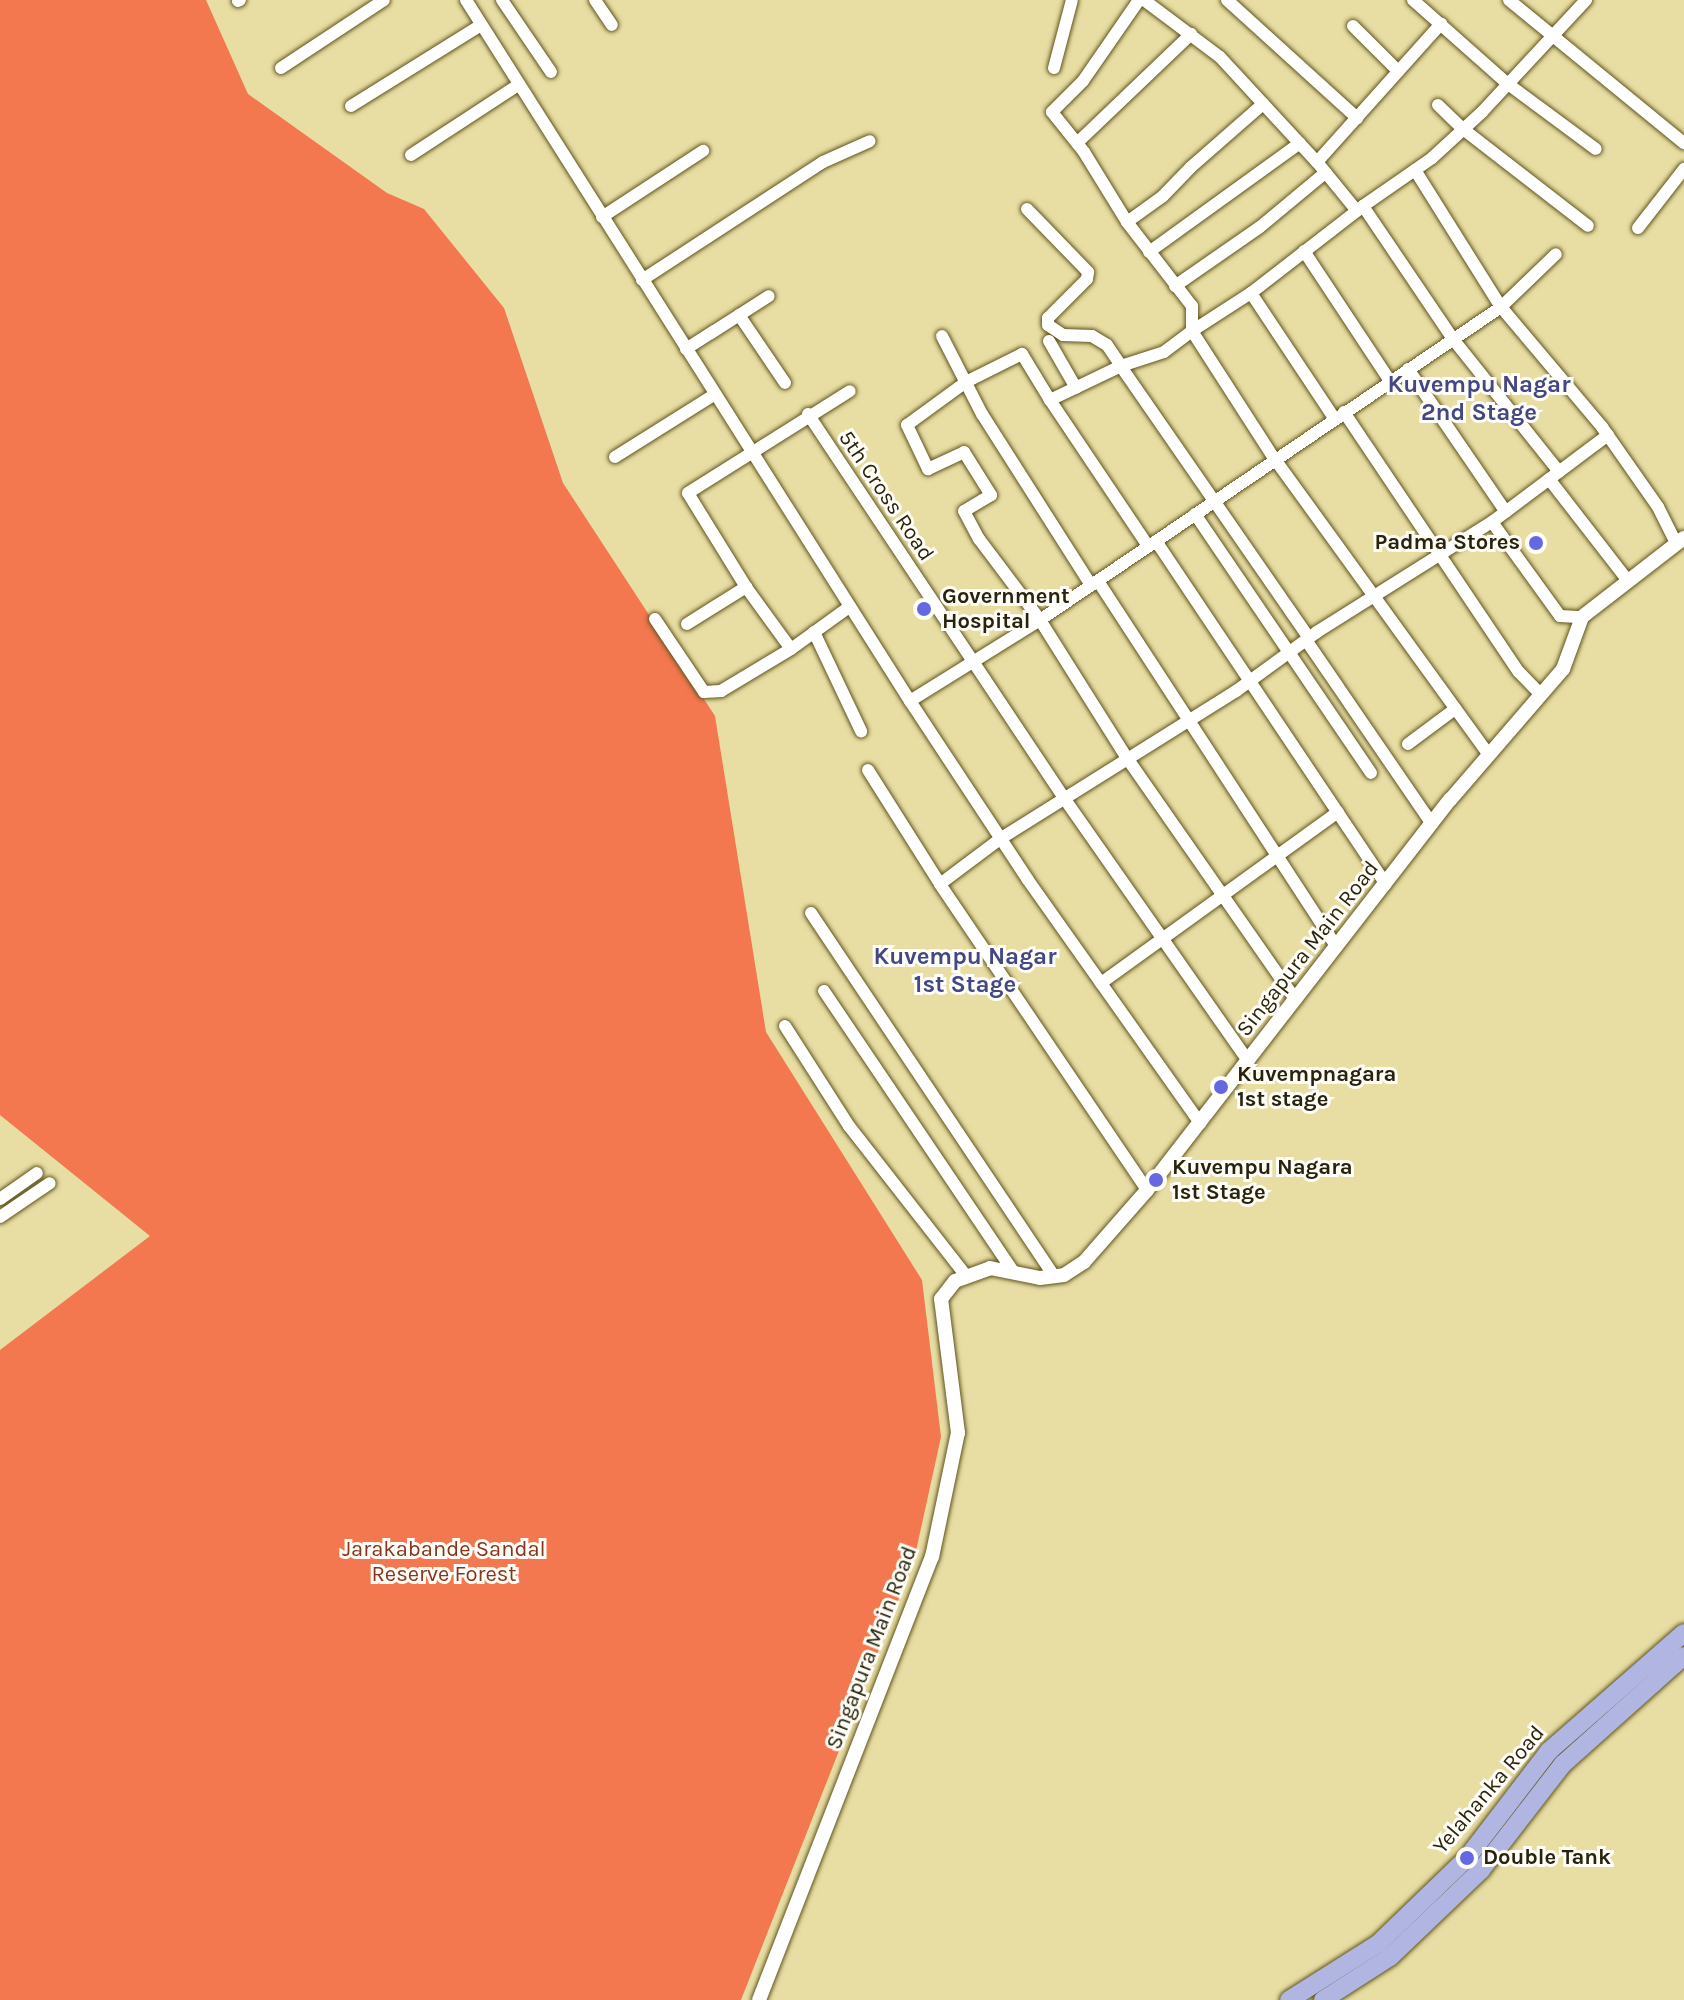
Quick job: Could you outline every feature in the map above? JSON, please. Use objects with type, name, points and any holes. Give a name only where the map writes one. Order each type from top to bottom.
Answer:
[{"type":"main road","name":"Yelahanka Road","points":[[1289,2000],[1379,1943],[1467,1858],[1549,1751],[1684,1633]]},
{"type":"main road","name":"Yelahanka Road","points":[[1323,2000],[1390,1957],[1481,1870],[1563,1764],[1684,1656]]},
{"type":"street","points":[[281,68],[384,0]]},
{"type":"street","points":[[466,0],[750,454],[1000,839],[1200,1123]]},
{"type":"street","points":[[502,0],[551,72]]},
{"type":"street","points":[[595,0],[612,25]]},
{"type":"street","points":[[1054,68],[1072,0]]},
{"type":"street","points":[[1489,755],[1274,458],[1192,331],[1192,306],[1127,222],[1077,143],[1052,112],[1083,81],[1142,0],[1220,57],[1360,208],[1628,581]]},
{"type":"street","points":[[1227,0],[1357,118]]},
{"type":"street","points":[[1413,0],[1508,84],[1596,149]]},
{"type":"street","points":[[1509,0],[1684,143]]},
{"type":"street","points":[[1050,400],[1121,366],[1164,352],[1251,293],[1360,208],[1415,170],[1463,129],[1586,0]]},
{"type":"street","points":[[1175,286],[1260,227],[1321,167],[1397,70],[1441,24]]},
{"type":"street","points":[[351,106],[481,25]]},
{"type":"street","points":[[1353,26],[1397,70]]},
{"type":"street","points":[[1077,143],[1191,34]]},
{"type":"street","points":[[411,155],[518,85]]},
{"type":"street","points":[[1127,222],[1163,196],[1263,104]]},
{"type":"street","points":[[1438,105],[1463,129],[1588,226]]},
{"type":"street","points":[[642,280],[823,162],[870,141]]},
{"type":"street","points":[[1149,252],[1300,143]]},
{"type":"street","points":[[602,217],[703,151]]},
{"type":"street","points":[[1638,228],[1684,169]]},
{"type":"street","points":[[1415,170],[1501,307],[1608,435],[1680,541],[1582,617],[1560,616],[1492,522]]},
{"type":"street","points":[[1027,209],[1088,272],[1087,279],[1048,318],[1048,325],[1063,335],[1092,336],[1107,345],[1216,499],[1432,824]]},
{"type":"street","points":[[1304,251],[1390,381]]},
{"type":"street","points":[[910,701],[1040,620],[1274,458],[1501,307],[1556,254]]},
{"type":"street","points":[[1251,293],[1440,555],[1519,672],[1541,695]]},
{"type":"street","points":[[686,349],[769,296]]},
{"type":"street","points":[[739,315],[785,383]]},
{"type":"street","points":[[942,336],[966,382],[1094,583],[1189,720],[1337,947]]},
{"type":"street","points":[[1049,341],[1076,388]]},
{"type":"street","points":[[1296,1000],[1127,758],[1040,620],[979,539],[964,511],[991,495],[964,452],[928,469],[907,425],[966,382],[1022,354],[1050,400],[1251,680],[1386,884]]},
{"type":"street","points":[[1408,369],[1506,512]]},
{"type":"street","points":[[791,649],[746,587],[688,493],[808,414],[850,391]]},
{"type":"street","points":[[615,457],[714,395]]},
{"type":"street","name":"5th Cross Road","points":[[808,414],[1064,798],[1249,1062]]},
{"type":"street","points":[[940,884],[1000,839],[1492,522],[1608,435]]},
{"type":"street","points":[[1195,514],[1371,773]]},
{"type":"street","points":[[687,624],[746,587]]},
{"type":"street","points":[[655,619],[704,692],[721,691],[791,649],[849,607]]},
{"type":"street","name":"Singapura Main Road","points":[[1054,1276],[1064,1275],[1084,1262],[1147,1190],[1432,824],[1563,669],[1582,617]]},
{"type":"street","points":[[814,632],[861,731]]},
{"type":"street","points":[[1408,744],[1455,709]]},
{"type":"street","points":[[868,770],[940,884],[1147,1190]]},
{"type":"street","points":[[1101,983],[1338,812]]},
{"type":"street","points":[[785,1026],[849,1126],[967,1277],[990,1268],[1040,1278],[1054,1276],[811,913]]},
{"type":"street","points":[[824,991],[1014,1273]]},
{"type":"street","points":[[0,1199],[37,1173]]},
{"type":"street","points":[[0,1217],[50,1183]]},
{"type":"street","name":"Singapura Main Road","points":[[759,2000],[932,1557],[958,1433],[941,1299],[955,1281],[967,1277]]},
{"type":"green space","name":"Jarakabande Sandal Reserve Forest","points":[[0,0],[206,0],[248,94],[387,193],[424,209],[504,308],[563,483],[715,716],[766,1032],[922,1280],[941,1437],[914,1560],[741,2000],[0,2000],[0,1350],[150,1236],[0,1115]]},
{"type":"place","name":"Padma Stores","points":[[1536,543]]},
{"type":"place","name":"Government Hospital","points":[[924,609]]},
{"type":"place","name":"Kuvempnagara 1st stage","points":[[1221,1087]]},
{"type":"place","name":"Kuvempu Nagara 1st Stage","points":[[1156,1180]]},
{"type":"place","name":"Double Tank","points":[[1467,1858]]},
{"type":"district","name":"Kuvempu Nagar 2nd Stage","points":[[1479,399]]},
{"type":"district","name":"Kuvempu Nagar 1st Stage","points":[[965,971]]}]
